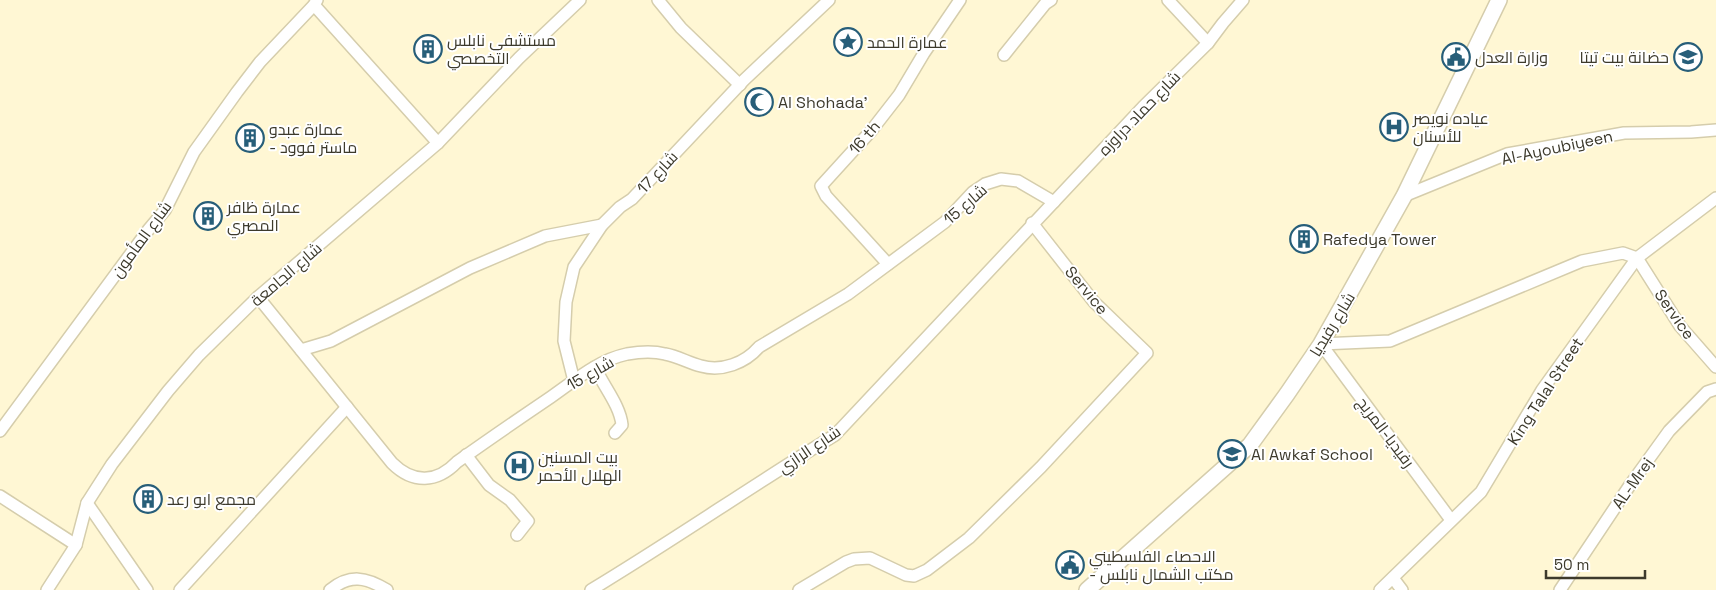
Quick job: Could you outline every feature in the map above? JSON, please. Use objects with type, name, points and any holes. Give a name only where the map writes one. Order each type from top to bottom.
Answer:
[{"type":"main road","name":"شارع رفيديا","points":[[1087,590],[1250,445],[1321,344],[1404,196],[1499,0]]},
{"type":"street","name":"شارع الجامعة","points":[[47,590],[76,545],[87,503],[112,464],[129,439],[199,355],[258,297],[438,143],[519,58],[580,0]]},
{"type":"street","points":[[658,0],[681,28],[740,85]]},
{"type":"street","name":"شارع 17","points":[[574,381],[564,341],[566,302],[574,267],[602,225],[615,211],[632,199],[740,85],[829,0]]},
{"type":"street","name":"16 th","points":[[888,264],[826,196],[821,186],[871,131],[899,95],[924,53],[960,0]]},
{"type":"street","points":[[1004,55],[1045,4],[1051,0]]},
{"type":"street","points":[[1168,0],[1208,43]]},
{"type":"street","name":"شارع حماد دراوزه","points":[[1032,223],[1143,107],[1208,43],[1242,0]]},
{"type":"street","points":[[315,3],[438,143]]},
{"type":"street","name":"شارع المأمون","points":[[0,431],[165,210],[194,152],[237,92],[260,62],[315,3]]},
{"type":"street","name":"Al-Ayoubiyeen","points":[[1404,196],[1507,154],[1624,133],[1716,130]]},
{"type":"street","name":"شارع 15","points":[[258,297],[392,463],[404,473],[412,476],[420,478],[436,477],[574,381],[615,357],[639,352],[664,354],[702,367],[721,368],[731,366],[748,358],[759,347],[848,294],[945,222],[978,188],[993,181],[1001,179],[1018,181],[1054,202]]},
{"type":"street","name":"King Talal Street","points":[[1380,590],[1482,492],[1542,390],[1637,258],[1716,198]]},
{"type":"street","name":"Service","points":[[799,590],[854,559],[870,558],[906,575],[914,576],[927,570],[976,531],[1041,467],[1146,353],[1094,302],[1032,223]]},
{"type":"street","name":"شارع الرازي","points":[[591,590],[635,564],[835,435],[1032,223]]},
{"type":"street","points":[[301,350],[331,341],[470,268],[545,236],[602,225]]},
{"type":"street","points":[[1321,344],[1390,341],[1582,261],[1623,253],[1637,258]]},
{"type":"street","name":"Service","points":[[1637,258],[1680,326],[1716,367]]},
{"type":"street","name":"رفيديا-المريج","points":[[1321,344],[1451,520]]},
{"type":"street","points":[[595,367],[620,414],[622,424],[615,433]]},
{"type":"street","name":"AL-Mrej","points":[[1560,590],[1630,485],[1669,431],[1707,392],[1716,388]]},
{"type":"street","points":[[180,590],[347,407]]},
{"type":"street","points":[[466,455],[489,484],[510,500],[528,521],[517,535]]},
{"type":"street","points":[[0,496],[76,545]]},
{"type":"street","points":[[87,503],[147,590]]},
{"type":"street","points":[[1393,578],[1402,590]]},
{"type":"street","points":[[330,590],[340,582],[357,579],[376,583],[387,590]]},
{"type":"place","name":"عمارة الحمد","points":[[848,42]]},
{"type":"place","name":"مستشفى نابلس التخصصي","points":[[428,49]]},
{"type":"place","name":"وزارة العدل","points":[[1456,57]]},
{"type":"place","name":"حضانة بيت تيتا","points":[[1688,57]]},
{"type":"place","name":"Al Shohada'","points":[[759,102]]},
{"type":"place","name":"عياده نويصر للأسنان","points":[[1394,127]]},
{"type":"place","name":"عمارة عبدو - ماستر فوود","points":[[250,138]]},
{"type":"place","name":"عمارة ظافر المصري","points":[[208,216]]},
{"type":"place","name":"Rafedya Tower","points":[[1304,239]]},
{"type":"place","name":"Al Awkaf School","points":[[1232,454]]},
{"type":"place","name":"بيت المسنين الهلال الأحمر","points":[[519,466]]},
{"type":"place","name":"مجمع ابو رعد","points":[[148,499]]},
{"type":"place","name":"الاحصاء الفلسطيني - مكتب الشمال نابلس","points":[[1070,565]]}]
